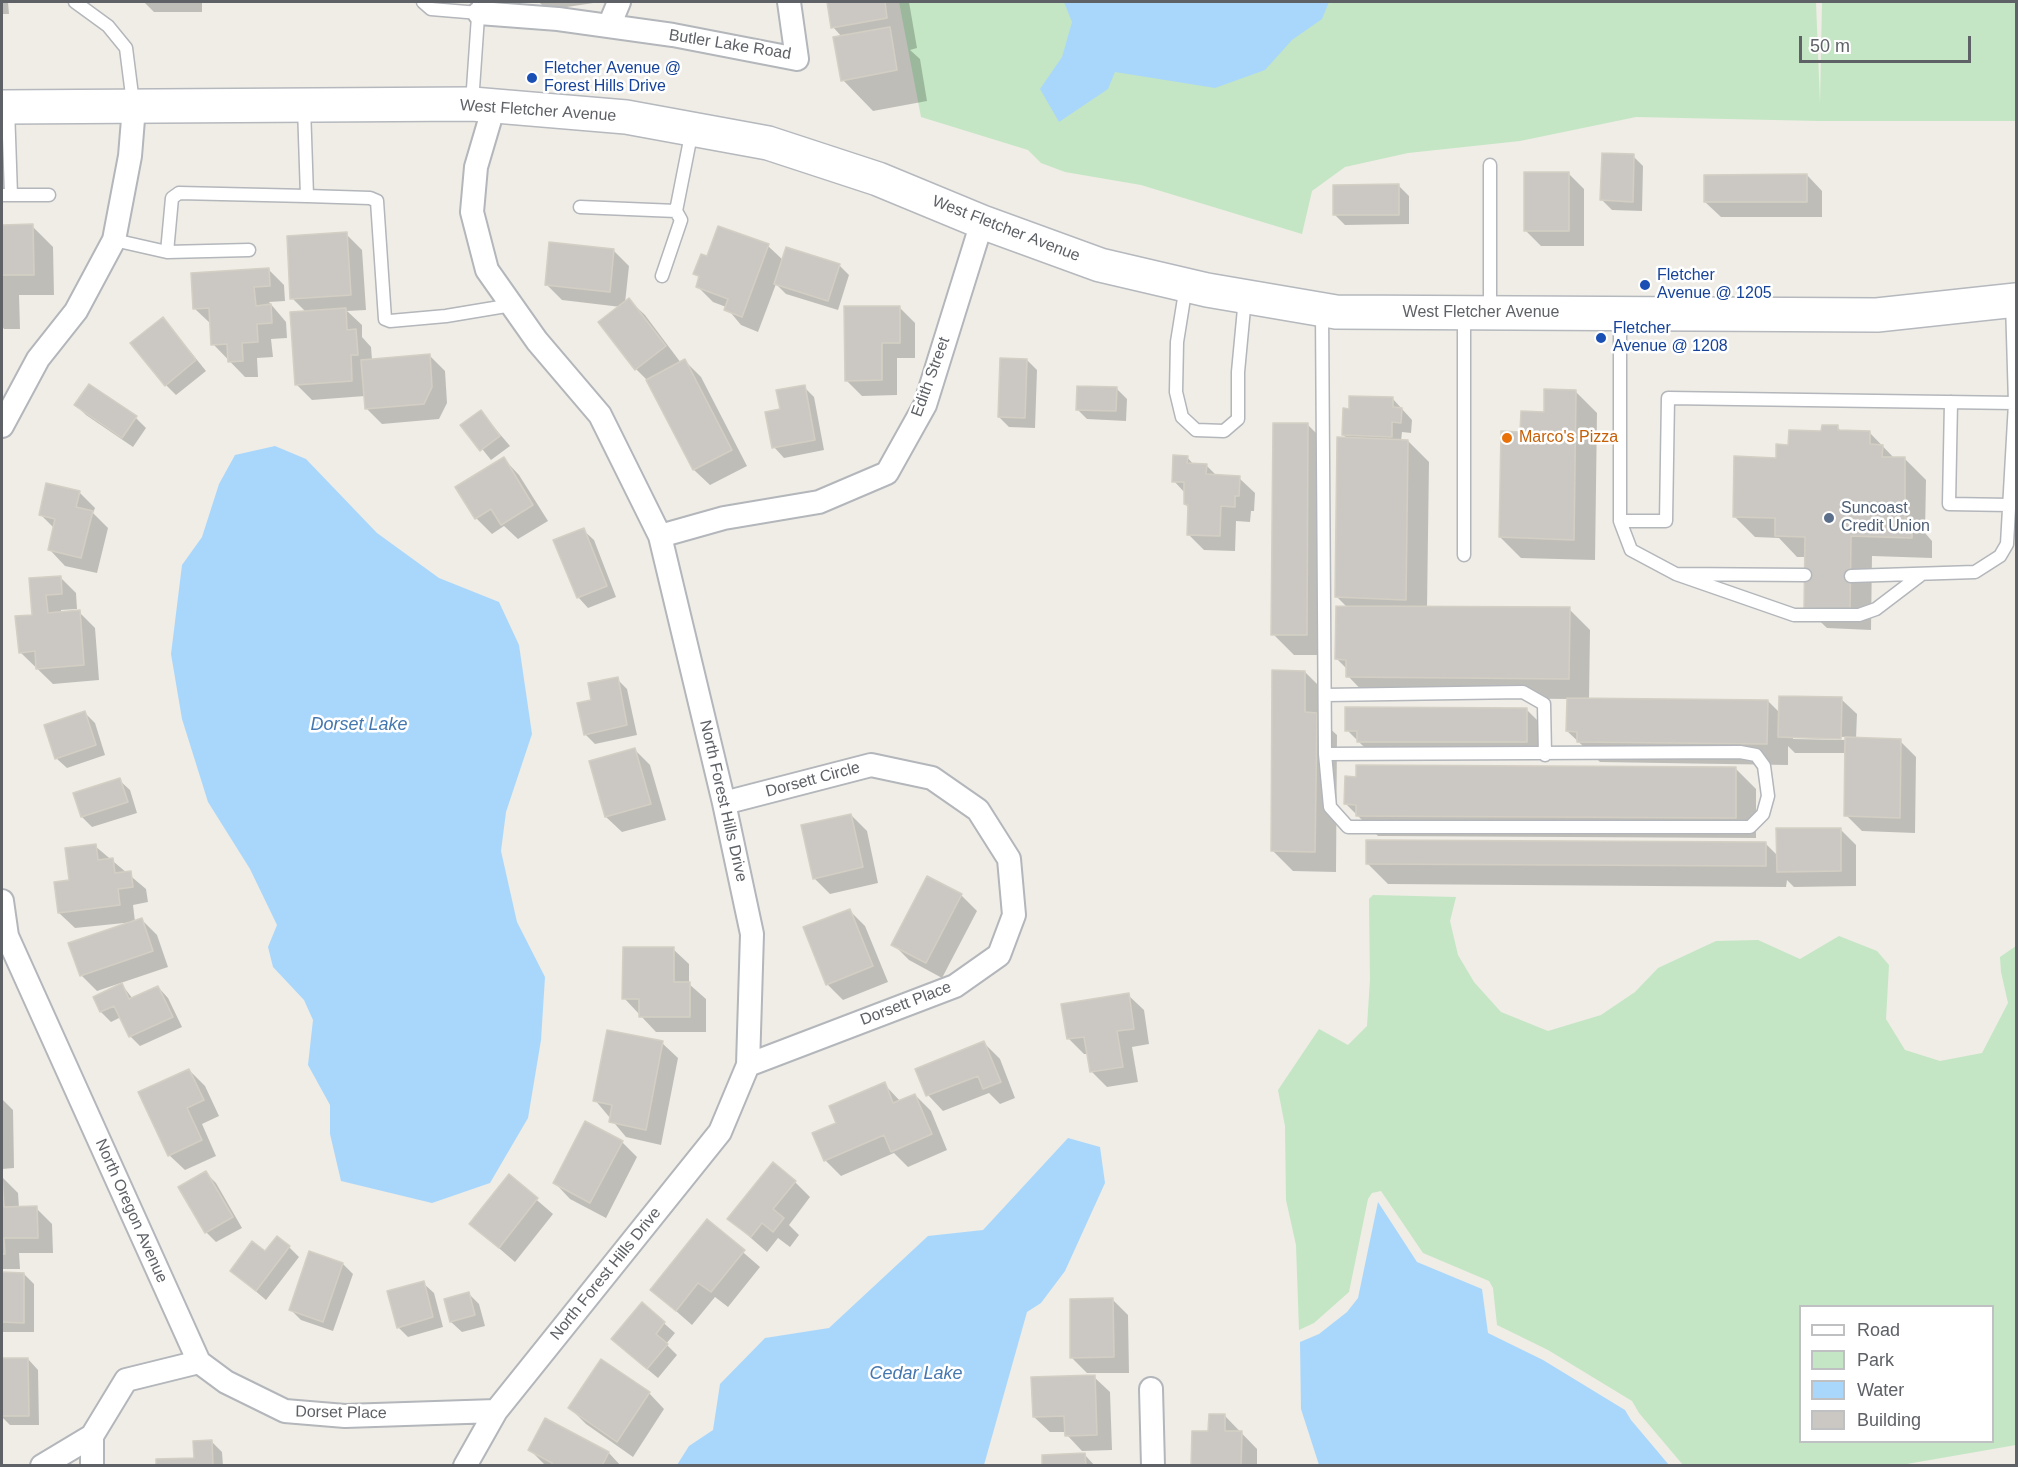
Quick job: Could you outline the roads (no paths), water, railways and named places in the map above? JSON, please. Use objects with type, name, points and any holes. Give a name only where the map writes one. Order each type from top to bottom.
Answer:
[{"type":"main road","name":"West Fletcher Avenue","points":[[5,107],[483,105],[626,117],[768,143],[878,179],[982,222],[1100,265],[1186,285],[1322,310],[1877,315],[2014,300]]},
{"type":"street","points":[[609,26],[619,2]]},
{"type":"street","name":"Butler Lake Road","points":[[479,7],[746,47],[797,59],[789,2]]},
{"type":"street","name":"North Forest Hills Drive","points":[[465,1466],[496,1412],[720,1132],[748,1065],[752,934],[724,803],[660,536],[600,415],[537,341],[487,270],[472,212],[483,105]]},
{"type":"street","points":[[2,426],[38,360],[76,310],[114,240],[130,156],[134,107]]},
{"type":"street","name":"Edith Street","points":[[660,536],[724,518],[819,502],[887,473],[925,405],[982,222]]},
{"type":"street","name":"Dorsett Circle","points":[[724,803],[871,765],[932,778],[978,810],[1009,859]]},
{"type":"street","name":"Dorsett Place","points":[[748,1065],[956,986],[999,956],[1014,915],[1009,859]]},
{"type":"street","name":"North Oregon Avenue","points":[[2,901],[7,936],[199,1362]]},
{"type":"street","points":[[42,1466],[92,1436],[126,1380],[199,1362]]},
{"type":"street","name":"Dorset Place","points":[[199,1362],[226,1382],[285,1412],[345,1416],[496,1412]]},
{"type":"street","points":[[1151,1389],[1153,1466]]},
{"type":"street","points":[[92,1436],[92,1466]]},
{"type":"lane","points":[[75,2],[108,26],[126,48],[134,107]]},
{"type":"lane","points":[[423,2],[431,9],[479,7],[483,105]]},
{"type":"lane","points":[[304,105],[307,196]]},
{"type":"lane","points":[[5,107],[6,195],[49,195]]},
{"type":"lane","points":[[662,276],[681,220],[676,211],[692,129]]},
{"type":"lane","points":[[1464,555],[1477,313],[1490,165]]},
{"type":"lane","points":[[167,252],[172,198],[179,193],[369,198],[377,201],[386,319],[390,321],[446,315],[512,305]]},
{"type":"lane","points":[[580,207],[676,211]]},
{"type":"lane","points":[[114,240],[167,252],[249,250]]},
{"type":"lane","points":[[1186,285],[1177,342],[1176,392],[1182,417],[1196,430],[1224,431],[1238,419],[1238,372],[1246,297]]},
{"type":"lane","points":[[1851,576],[1976,572],[2000,556],[2007,544],[2016,403],[2014,300]]},
{"type":"lane","points":[[1322,310],[1325,754],[1330,807],[1348,826],[1750,827],[1763,814],[1768,796],[1764,766],[1756,755],[1740,752],[1545,755],[1325,754]]},
{"type":"lane","points":[[1620,313],[1620,520],[1631,550],[1676,574],[1794,615],[1859,615],[1876,609],[1922,574]]},
{"type":"lane","points":[[1620,520],[1666,520],[1668,398],[2016,403]]},
{"type":"lane","points":[[1951,402],[1949,504],[2010,505]]},
{"type":"lane","points":[[1676,574],[1805,575]]},
{"type":"lane","points":[[1325,695],[1523,692],[1544,704],[1545,755]]},
{"type":"water","points":[[1064,2],[1329,2],[1322,19],[1292,40],[1265,70],[1215,88],[1115,72],[1108,89],[1059,122],[1040,89],[1062,57],[1072,22]]},
{"type":"water","name":"Dorset Lake","points":[[275,446],[306,459],[377,533],[439,578],[499,602],[519,645],[532,734],[506,812],[501,851],[517,922],[545,977],[541,1040],[528,1118],[490,1183],[432,1203],[341,1181],[330,1134],[330,1105],[308,1065],[313,1020],[304,1000],[273,967],[268,947],[277,925],[250,869],[208,802],[182,719],[171,654],[182,565],[202,537],[219,484],[235,455]]},
{"type":"water","name":"Cedar Lake","points":[[1068,1138],[1100,1147],[1105,1183],[1065,1271],[1041,1303],[1027,1312],[984,1465],[677,1465],[689,1446],[713,1430],[720,1384],[765,1338],[829,1328],[928,1236],[983,1230]]},
{"type":"water","points":[[1378,1202],[1417,1262],[1482,1289],[1488,1333],[1543,1360],[1625,1410],[1669,1465],[1319,1465],[1301,1409],[1300,1342],[1319,1334],[1347,1312],[1358,1298]]},
{"type":"place","name":"Fletcher Avenue @ Forest Hills Drive","points":[[532,78]]},
{"type":"place","name":"Fletcher Avenue @ 1205","points":[[1645,285]]},
{"type":"place","name":"Fletcher Avenue @ 1208","points":[[1601,338]]},
{"type":"place","name":"Marco's Pizza","points":[[1507,438]]},
{"type":"place","name":"Suncoast Credit Union","points":[[1829,518]]}]
